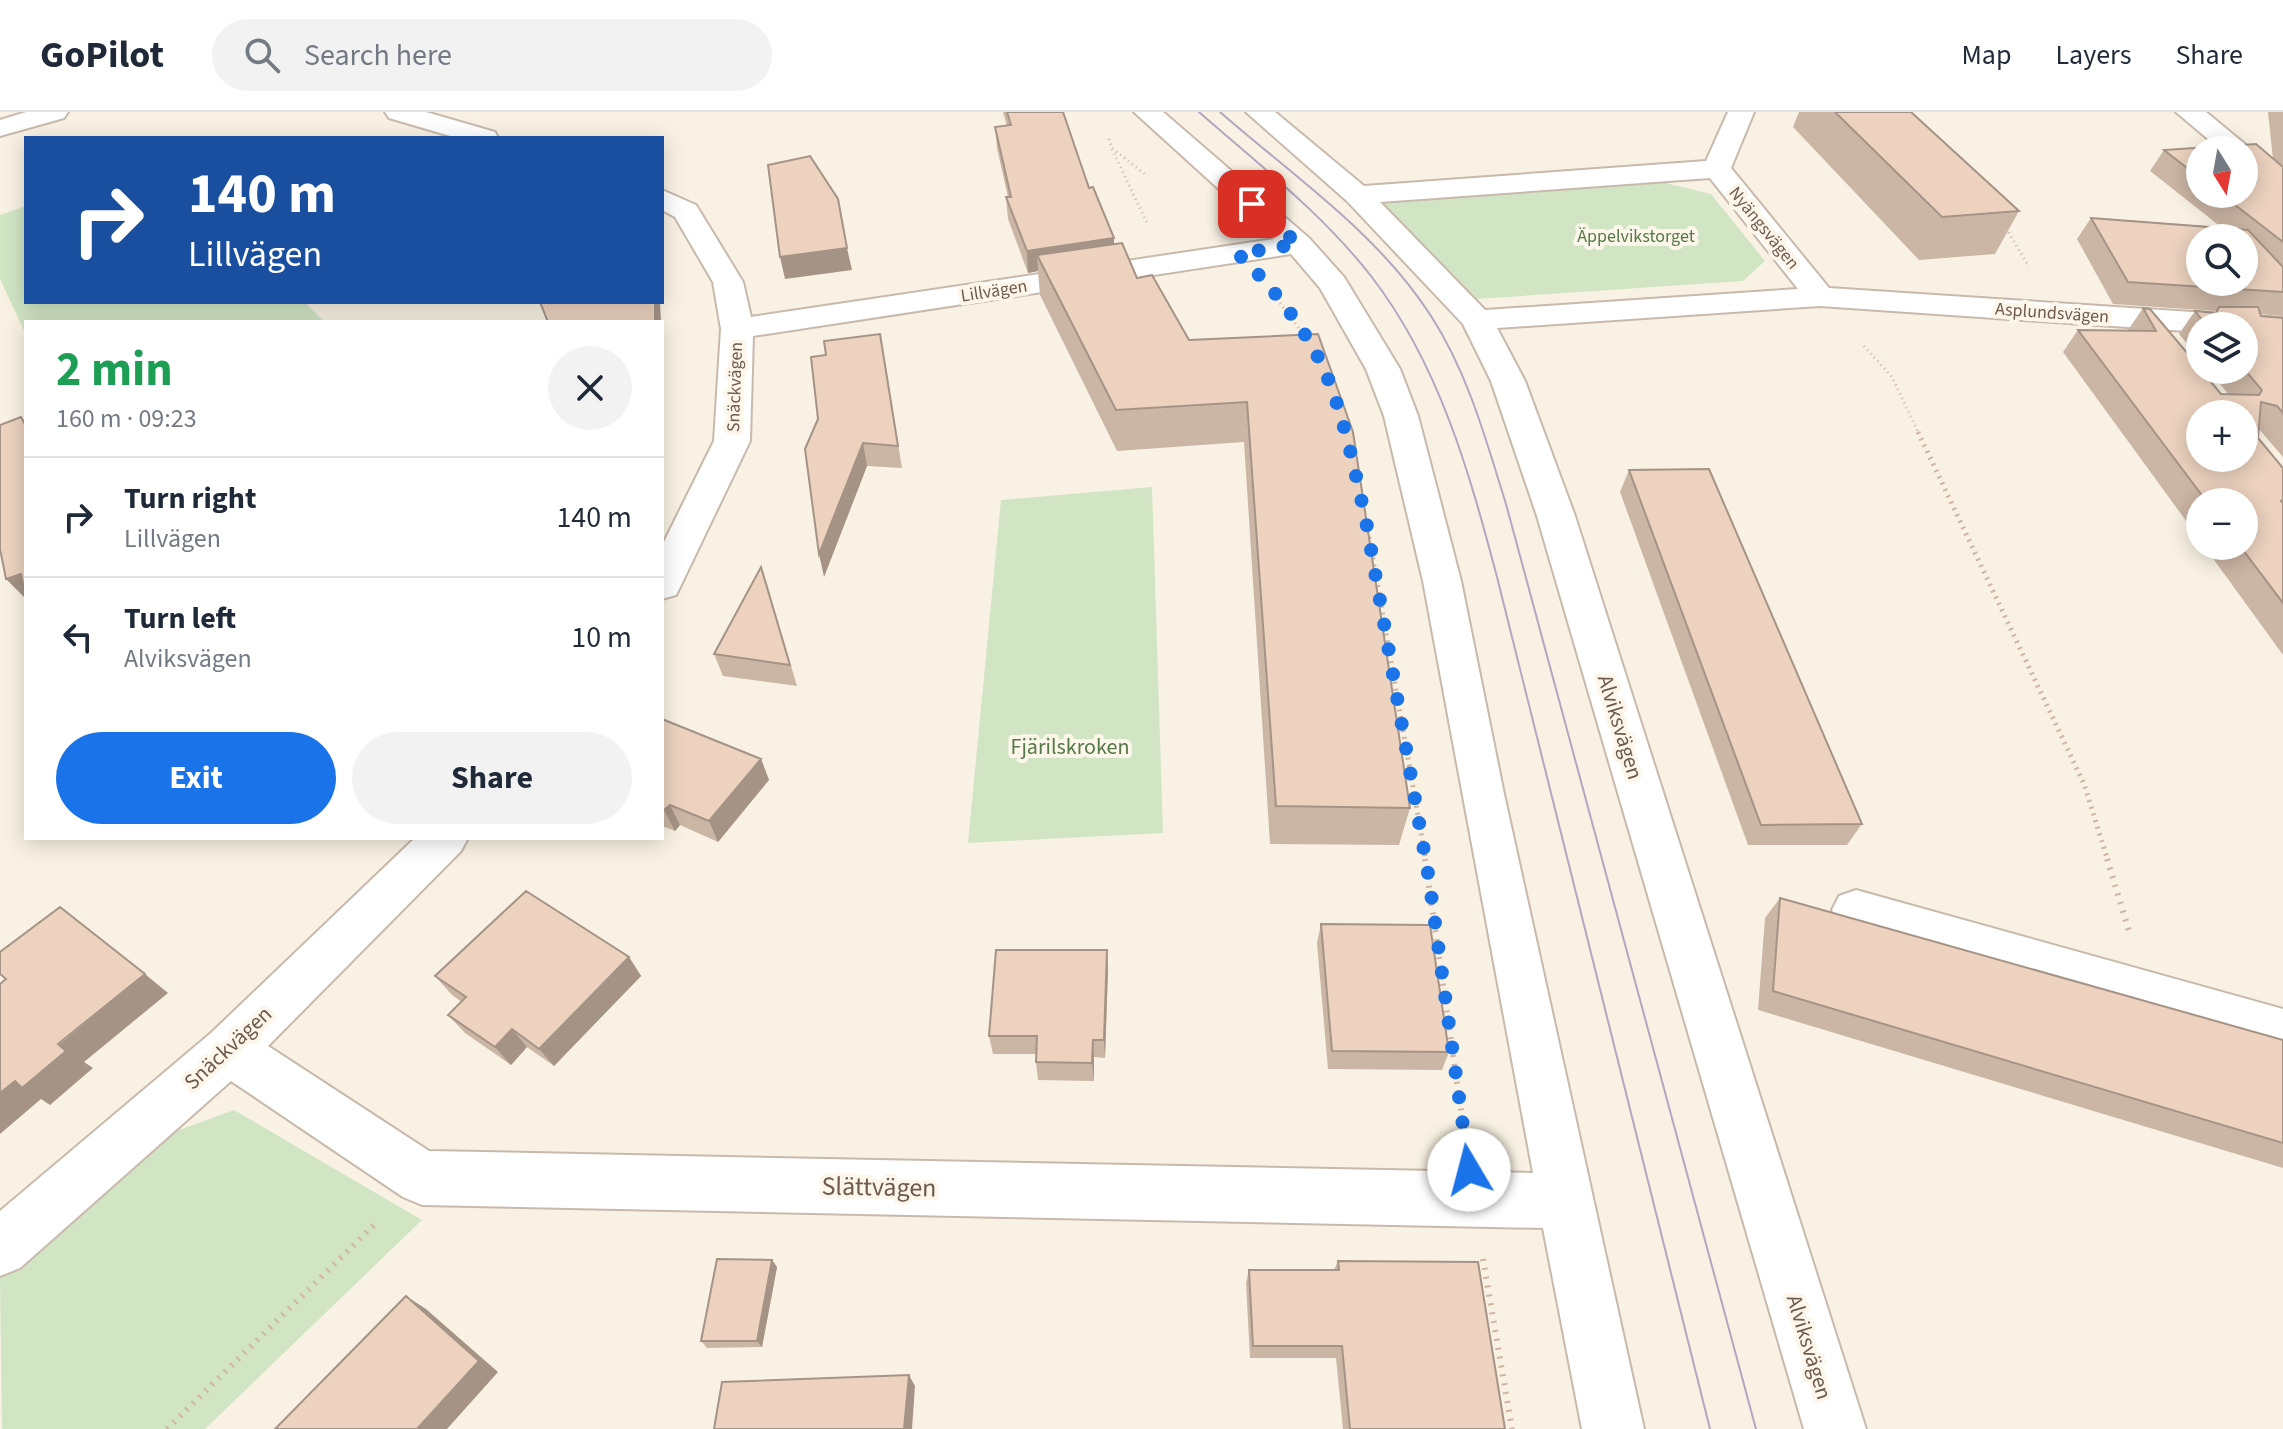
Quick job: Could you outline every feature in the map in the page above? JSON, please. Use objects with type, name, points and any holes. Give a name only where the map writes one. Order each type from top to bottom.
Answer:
[{"type":"street","points":[[0,128],[55,112]]},
{"type":"street","points":[[398,112],[478,136]]},
{"type":"street","points":[[1147,112],[1298,244],[1333,284],[1361,327],[1401,416],[1442,581],[1482,794],[1613,1429]]},
{"type":"street","name":"Alviksvägen","points":[[1259,112],[1357,195],[1477,320],[1508,381],[1556,516],[1835,1429]]},
{"type":"street","name":"Nyängsvägen","points":[[1741,112],[1717,169],[1820,297]]},
{"type":"street","points":[[2189,112],[2220,136]]},
{"type":"street","points":[[1357,195],[1717,169]]},
{"type":"street","name":"Snäckvägen","points":[[664,200],[686,211],[728,282],[737,329],[732,441],[664,581]]},
{"type":"street","name":"Lillvägen","points":[[737,329],[1298,244]]},
{"type":"street","points":[[1477,320],[1820,297]]},
{"type":"street","name":"Asplundsvägen","points":[[1820,297],[2283,328]]},
{"type":"street","points":[[2146,319],[2175,355]]},
{"type":"street","name":"Snäckvägen","points":[[0,1248],[229,1050],[443,840]]},
{"type":"street","points":[[1856,910],[2283,1032]]},
{"type":"street","points":[[229,1050],[422,1178]]},
{"type":"street","name":"Slättvägen","points":[[422,1178],[1567,1201]]},
{"type":"path","points":[[1107,133],[1164,265]]},
{"type":"path","points":[[1112,148],[1156,183]]},
{"type":"path","points":[[1238,254],[1254,270],[1308,342]]},
{"type":"path","points":[[1820,297],[1892,377],[2084,784],[2148,993]]},
{"type":"path","points":[[1366,521],[1429,879],[1473,1199],[1512,1429]]},
{"type":"path","points":[[167,1429],[422,1178]]},
{"type":"green space","name":"Äppelvikstorget","points":[[1662,182],[1711,194],[1765,261],[1743,281],[1476,299],[1379,202]]},
{"type":"green space","points":[[24,207],[24,304],[306,304],[323,320],[24,320],[24,331],[0,279],[0,215]]},
{"type":"green space","name":"Fjärilskroken","points":[[1152,487],[1163,833],[968,843],[1001,500]]},
{"type":"green space","points":[[234,1110],[422,1220],[205,1429],[2,1429],[0,1278],[168,1134]]},
{"type":"building","points":[[1007,112],[1063,112],[1089,188],[1093,187],[1114,238],[1027,251],[1006,197],[1011,197],[995,127],[1011,125]]},
{"type":"building","points":[[1835,112],[1911,112],[2019,211],[1942,217]]},
{"type":"building","points":[[2258,146],[2283,167],[2283,242],[2239,208],[2258,208]]},
{"type":"building","points":[[2186,149],[2186,167],[2164,150]]},
{"type":"building","points":[[810,156],[838,199],[847,248],[780,257],[768,165]]},
{"type":"building","points":[[2091,218],[2186,225],[2186,286],[2128,282]]},
{"type":"building","points":[[2258,241],[2283,267],[2283,292],[2258,290]]},
{"type":"building","points":[[1122,243],[1137,278],[1152,275],[1189,340],[1318,334],[1353,432],[1410,808],[1276,806],[1247,402],[1116,410],[1037,255]]},
{"type":"building","points":[[541,304],[655,304],[655,320],[547,320]]},
{"type":"building","points":[[2219,307],[2258,307],[2261,316],[2283,318],[2283,413],[2277,406],[2261,402],[2258,438],[2283,468],[2283,603],[2251,560],[2258,560],[2258,488],[2196,488],[2078,330],[2156,331],[2143,308],[2150,309],[2186,351],[2186,384],[2213,384],[2221,394],[2259,395],[2262,390],[2257,384],[2258,312],[2216,312]]},
{"type":"building","points":[[880,334],[898,446],[863,443],[819,554],[805,449],[818,419],[811,357],[826,355],[824,341]]},
{"type":"building","points":[[21,417],[24,422],[24,588],[21,574],[6,579],[0,549],[0,425]]},
{"type":"building","points":[[1709,469],[1862,824],[1761,825],[1629,470]]},
{"type":"building","points":[[761,567],[790,665],[714,654]]},
{"type":"building","points":[[664,720],[761,759],[709,821],[670,805],[664,810]]},
{"type":"building","points":[[526,891],[629,957],[539,1049],[512,1029],[495,1047],[448,1015],[466,997],[435,976]]},
{"type":"building","points":[[1780,898],[2283,1040],[2283,1143],[1773,991]]},
{"type":"building","points":[[60,907],[145,974],[58,1044],[66,1051],[22,1088],[15,1081],[0,1093],[0,984],[6,979],[0,974],[0,952]]},
{"type":"building","points":[[1321,924],[1430,925],[1449,1052],[1332,1051]]},
{"type":"building","points":[[996,950],[1107,950],[1104,1040],[1093,1040],[1092,1063],[1036,1062],[1037,1036],[989,1036]]},
{"type":"building","points":[[717,1259],[772,1260],[757,1341],[701,1341]]},
{"type":"building","points":[[1338,1261],[1478,1262],[1505,1429],[1350,1429],[1342,1346],[1253,1346],[1249,1270],[1339,1270]]},
{"type":"building","points":[[406,1296],[479,1361],[417,1429],[275,1429]]},
{"type":"building","points":[[909,1375],[904,1429],[714,1429],[722,1382]]},
{"type":"tram line","points":[[1199,112],[1311,210],[1371,276],[1415,345],[1449,420],[1497,577],[1710,1429]]},
{"type":"tram line","points":[[1220,112],[1333,207],[1386,258],[1431,316],[1466,384],[1506,504],[1756,1429]]},
{"type":"route","points":[[1252,204],[1298,244],[1238,254],[1254,270],[1321,364],[1353,464],[1366,521],[1429,879],[1469,1170]]}]
